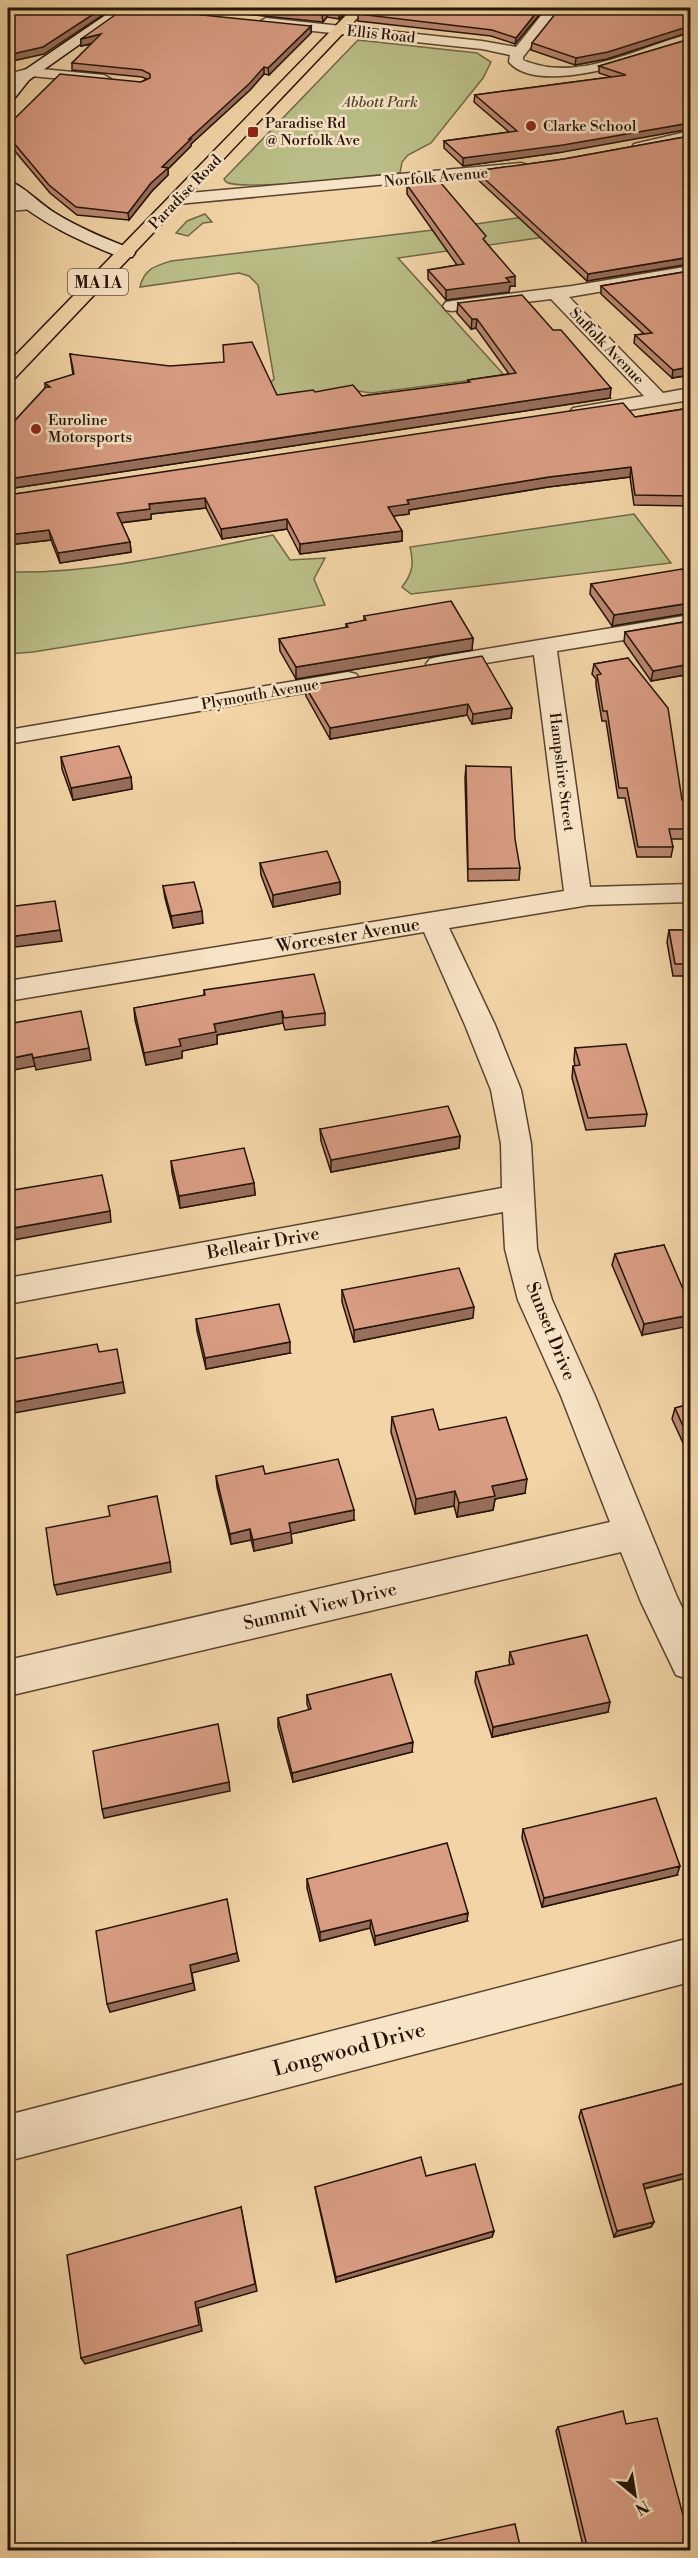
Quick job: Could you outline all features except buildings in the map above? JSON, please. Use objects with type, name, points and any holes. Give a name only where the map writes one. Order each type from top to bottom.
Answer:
[{"type":"highway","name":"Paradise Road","points":[[8,374],[360,8]]},
{"type":"street","points":[[8,97],[17,84],[31,72],[124,8]]},
{"type":"street","points":[[135,8],[203,15]]},
{"type":"street","points":[[554,8],[520,52],[516,62],[536,72],[562,72],[590,68],[690,38]]},
{"type":"street","name":"Ellis Road","points":[[248,20],[482,45],[520,52]]},
{"type":"street","points":[[8,78],[31,72],[119,81]]},
{"type":"street","points":[[626,150],[690,136]]},
{"type":"street","name":"Norfolk Avenue","points":[[178,199],[536,166]]},
{"type":"street","points":[[8,186],[28,205],[70,230],[126,253]]},
{"type":"street","points":[[8,206],[28,205]]},
{"type":"street","name":"Suffolk Avenue","points":[[452,306],[555,293],[690,271]]},
{"type":"street","name":"Suffolk Avenue","points":[[555,293],[658,399]]},
{"type":"street","points":[[563,415],[690,394]]},
{"type":"street","points":[[416,668],[690,622]]},
{"type":"street","name":"Hampshire Street","points":[[545,646],[578,898]]},
{"type":"street","name":"Plymouth Avenue","points":[[8,737],[369,675]]},
{"type":"street","name":"Worcester Avenue","points":[[8,991],[578,898],[690,893]]},
{"type":"street","name":"Sunset Drive","points":[[433,922],[480,1024],[506,1090],[516,1144],[521,1249],[535,1300],[578,1396],[660,1602],[690,1662]]},
{"type":"street","name":"Belleair Drive","points":[[8,1291],[518,1197]]},
{"type":"street","name":"Summit View Drive","points":[[8,1678],[633,1533]]},
{"type":"street","name":"Longwood Drive","points":[[8,2138],[690,1960]]},
{"type":"green space","name":"Abbott Park","points":[[358,40],[477,53],[491,62],[483,78],[431,143],[408,155],[402,162],[400,173],[282,184],[238,185],[226,182],[224,179]]},
{"type":"green space","points":[[592,207],[545,237],[398,258],[505,376],[371,393],[351,390],[204,406],[266,387],[274,379],[258,285],[249,276],[239,273],[140,287],[147,272],[171,261],[442,229]]},
{"type":"green space","points":[[205,214],[212,222],[203,223],[188,236],[176,233],[187,221]]},
{"type":"green space","points":[[634,514],[671,563],[411,594],[402,587],[412,568],[410,547]]},
{"type":"green space","points":[[273,535],[290,560],[325,558],[314,579],[325,605],[33,652],[8,654],[8,572],[41,572],[108,566]]},
{"type":"place","name":"Clarke School","points":[[531,126]]},
{"type":"place","name":"Paradise Rd @ Norfolk Ave","points":[[253,132]]},
{"type":"place","name":"Euroline Motorsports","points":[[36,429]]}]
